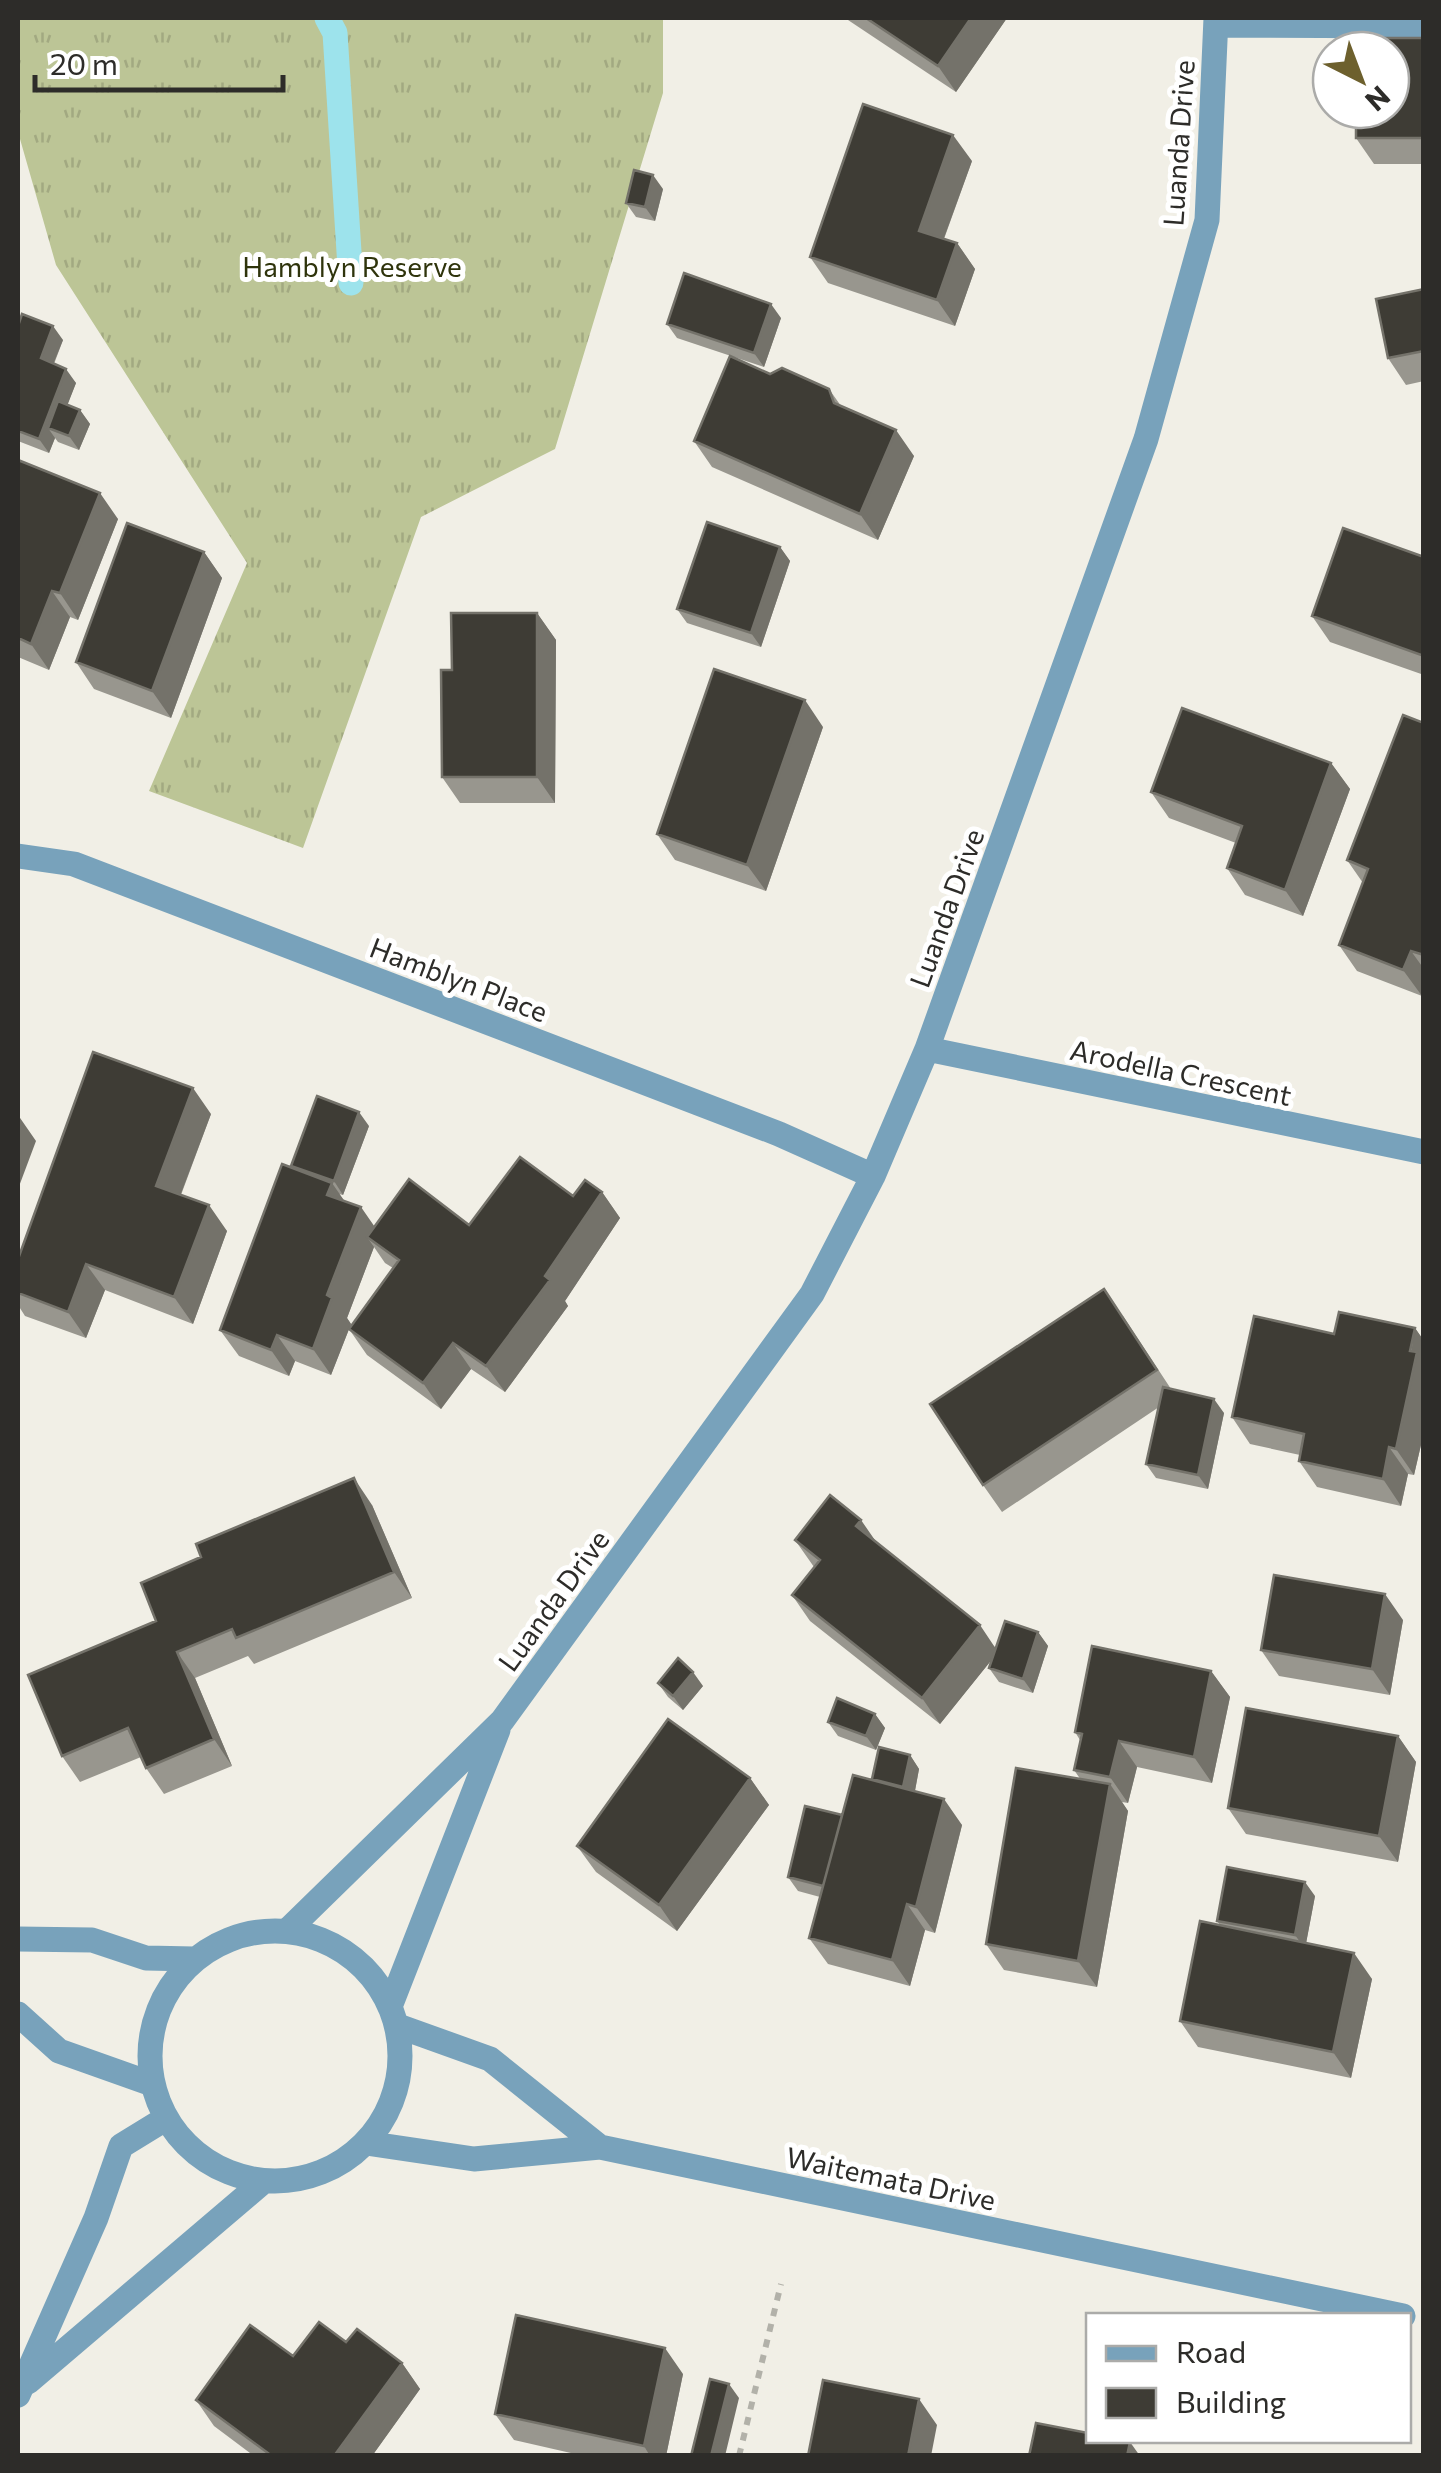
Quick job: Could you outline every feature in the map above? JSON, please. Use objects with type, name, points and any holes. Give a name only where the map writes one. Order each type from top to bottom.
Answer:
[{"type":"street","points":[[1216,21],[1424,26]]},
{"type":"street","name":"Luanda Drive","points":[[289,1929],[502,1721],[812,1294],[873,1176],[927,1049],[1146,439],[1207,220],[1216,21]]},
{"type":"street","name":"Hamblyn Place","points":[[18,856],[74,864],[761,1127],[873,1176]]},
{"type":"street","name":"Arodella Crescent","points":[[927,1049],[1424,1152]]},
{"type":"street","name":"Luanda Drive","points":[[394,2015],[502,1721]]},
{"type":"street","points":[[289,1929],[332,1942],[367,1968],[394,2015],[401,2067],[394,2095],[366,2144],[335,2166],[302,2178],[264,2181],[226,2172],[191,2151],[165,2119],[152,2084],[149,2044],[158,2006],[179,1973],[194,1959],[248,1932],[289,1929]]},
{"type":"street","points":[[18,1939],[92,1940],[146,1958],[194,1959]]},
{"type":"street","points":[[18,2014],[59,2051],[152,2084]]},
{"type":"street","name":"Waitemata Drive","points":[[394,2015],[490,2059],[600,2148],[1392,2313]]},
{"type":"street","points":[[21,2391],[96,2218],[121,2146],[165,2119]]},
{"type":"street","points":[[366,2144],[474,2159],[600,2148]]},
{"type":"street","points":[[21,2391],[264,2181]]},
{"type":"path","points":[[740,2456],[781,2284]]},
{"type":"green space","name":"Hamblyn Reserve","points":[[18,18],[663,18],[663,93],[555,449],[421,517],[303,848],[149,791],[247,563],[56,265],[18,132]]},
{"type":"building","points":[[866,18],[971,18],[938,66]]},
{"type":"building","points":[[1411,38],[1424,38],[1424,138],[1356,138],[1356,130],[1411,130]]},
{"type":"building","points":[[863,104],[953,135],[919,231],[957,243],[937,300],[810,257]]},
{"type":"building","points":[[634,170],[653,175],[645,207],[626,203]]},
{"type":"building","points":[[684,273],[771,304],[754,353],[667,324]]},
{"type":"building","points":[[1424,289],[1424,351],[1388,358],[1376,299]]},
{"type":"building","points":[[22,314],[53,326],[41,358],[66,369],[39,439],[18,431],[18,326]]},
{"type":"building","points":[[730,356],[770,374],[782,368],[829,389],[834,403],[896,430],[860,514],[694,441]]},
{"type":"building","points":[[58,401],[80,410],[69,436],[48,428]]},
{"type":"building","points":[[18,460],[100,493],[60,593],[52,591],[31,644],[18,638]]},
{"type":"building","points":[[707,522],[780,547],[751,633],[677,609]]},
{"type":"building","points":[[127,523],[204,552],[152,691],[76,662]]},
{"type":"building","points":[[1343,528],[1424,557],[1424,656],[1312,616]]},
{"type":"building","points":[[451,613],[537,613],[537,777],[442,777],[441,670],[452,670]]},
{"type":"building","points":[[714,669],[805,700],[747,865],[657,834]]},
{"type":"building","points":[[1182,708],[1331,763],[1285,890],[1227,868],[1242,826],[1151,792]]},
{"type":"building","points":[[1403,715],[1424,723],[1424,955],[1411,951],[1403,970],[1339,945],[1368,869],[1347,860]]},
{"type":"building","points":[[93,1052],[193,1088],[156,1186],[209,1205],[174,1297],[86,1264],[68,1312],[18,1293],[18,1259]]},
{"type":"building","points":[[317,1096],[359,1112],[334,1181],[291,1166]]},
{"type":"building","points":[[520,1157],[573,1196],[585,1180],[602,1192],[545,1276],[550,1280],[486,1366],[453,1343],[423,1383],[349,1329],[399,1260],[367,1237],[409,1179],[469,1225]]},
{"type":"building","points":[[282,1164],[332,1183],[327,1195],[361,1207],[327,1295],[332,1298],[313,1349],[277,1335],[271,1350],[220,1330]]},
{"type":"building","points":[[1104,1289],[1157,1370],[983,1485],[930,1404]]},
{"type":"building","points":[[1339,1312],[1415,1328],[1410,1351],[1417,1352],[1396,1449],[1389,1447],[1383,1479],[1299,1461],[1304,1434],[1232,1417],[1254,1316],[1334,1334]]},
{"type":"building","points":[[1163,1387],[1214,1399],[1198,1475],[1146,1464]]},
{"type":"building","points":[[354,1478],[394,1572],[236,1638],[232,1629],[177,1652],[214,1739],[146,1768],[128,1728],[62,1756],[28,1675],[156,1621],[141,1583],[201,1557],[196,1544]]},
{"type":"building","points":[[830,1495],[861,1520],[856,1526],[980,1625],[922,1698],[792,1595],[820,1560],[795,1540]]},
{"type":"building","points":[[1274,1575],[1385,1594],[1372,1669],[1261,1650]]},
{"type":"building","points":[[1005,1621],[1038,1632],[1023,1679],[989,1668]]},
{"type":"building","points":[[1092,1646],[1211,1671],[1194,1757],[1119,1741],[1110,1777],[1074,1770],[1082,1734],[1075,1732]]},
{"type":"building","points":[[678,1658],[693,1672],[673,1696],[658,1683]]},
{"type":"building","points":[[837,1698],[875,1714],[866,1736],[828,1722]]},
{"type":"building","points":[[1246,1708],[1398,1736],[1379,1836],[1228,1808]]},
{"type":"building","points":[[668,1719],[750,1778],[659,1905],[577,1846]]},
{"type":"building","points":[[879,1747],[910,1755],[903,1787],[872,1779]]},
{"type":"building","points":[[1016,1768],[1110,1784],[1078,1961],[986,1944]]},
{"type":"building","points":[[853,1775],[944,1799],[916,1907],[907,1904],[892,1960],[809,1938]]},
{"type":"building","points":[[805,1806],[842,1815],[823,1886],[788,1877]]},
{"type":"building","points":[[1227,1867],[1305,1882],[1295,1935],[1217,1921]]},
{"type":"building","points":[[1200,1921],[1354,1953],[1333,2052],[1180,2021]]},
{"type":"building","points":[[516,2315],[665,2348],[644,2446],[495,2414]]},
{"type":"building","points":[[319,2322],[346,2342],[357,2329],[402,2363],[334,2456],[272,2456],[196,2400],[250,2325],[293,2356]]},
{"type":"building","points":[[710,2379],[729,2384],[711,2456],[691,2456]]},
{"type":"building","points":[[823,2380],[919,2399],[908,2456],[808,2456]]},
{"type":"building","points":[[1036,2423],[1086,2433],[1086,2443],[1130,2443],[1127,2456],[1029,2456]]},
{"type":"waterway","points":[[327,18],[335,33],[351,283]]}]
